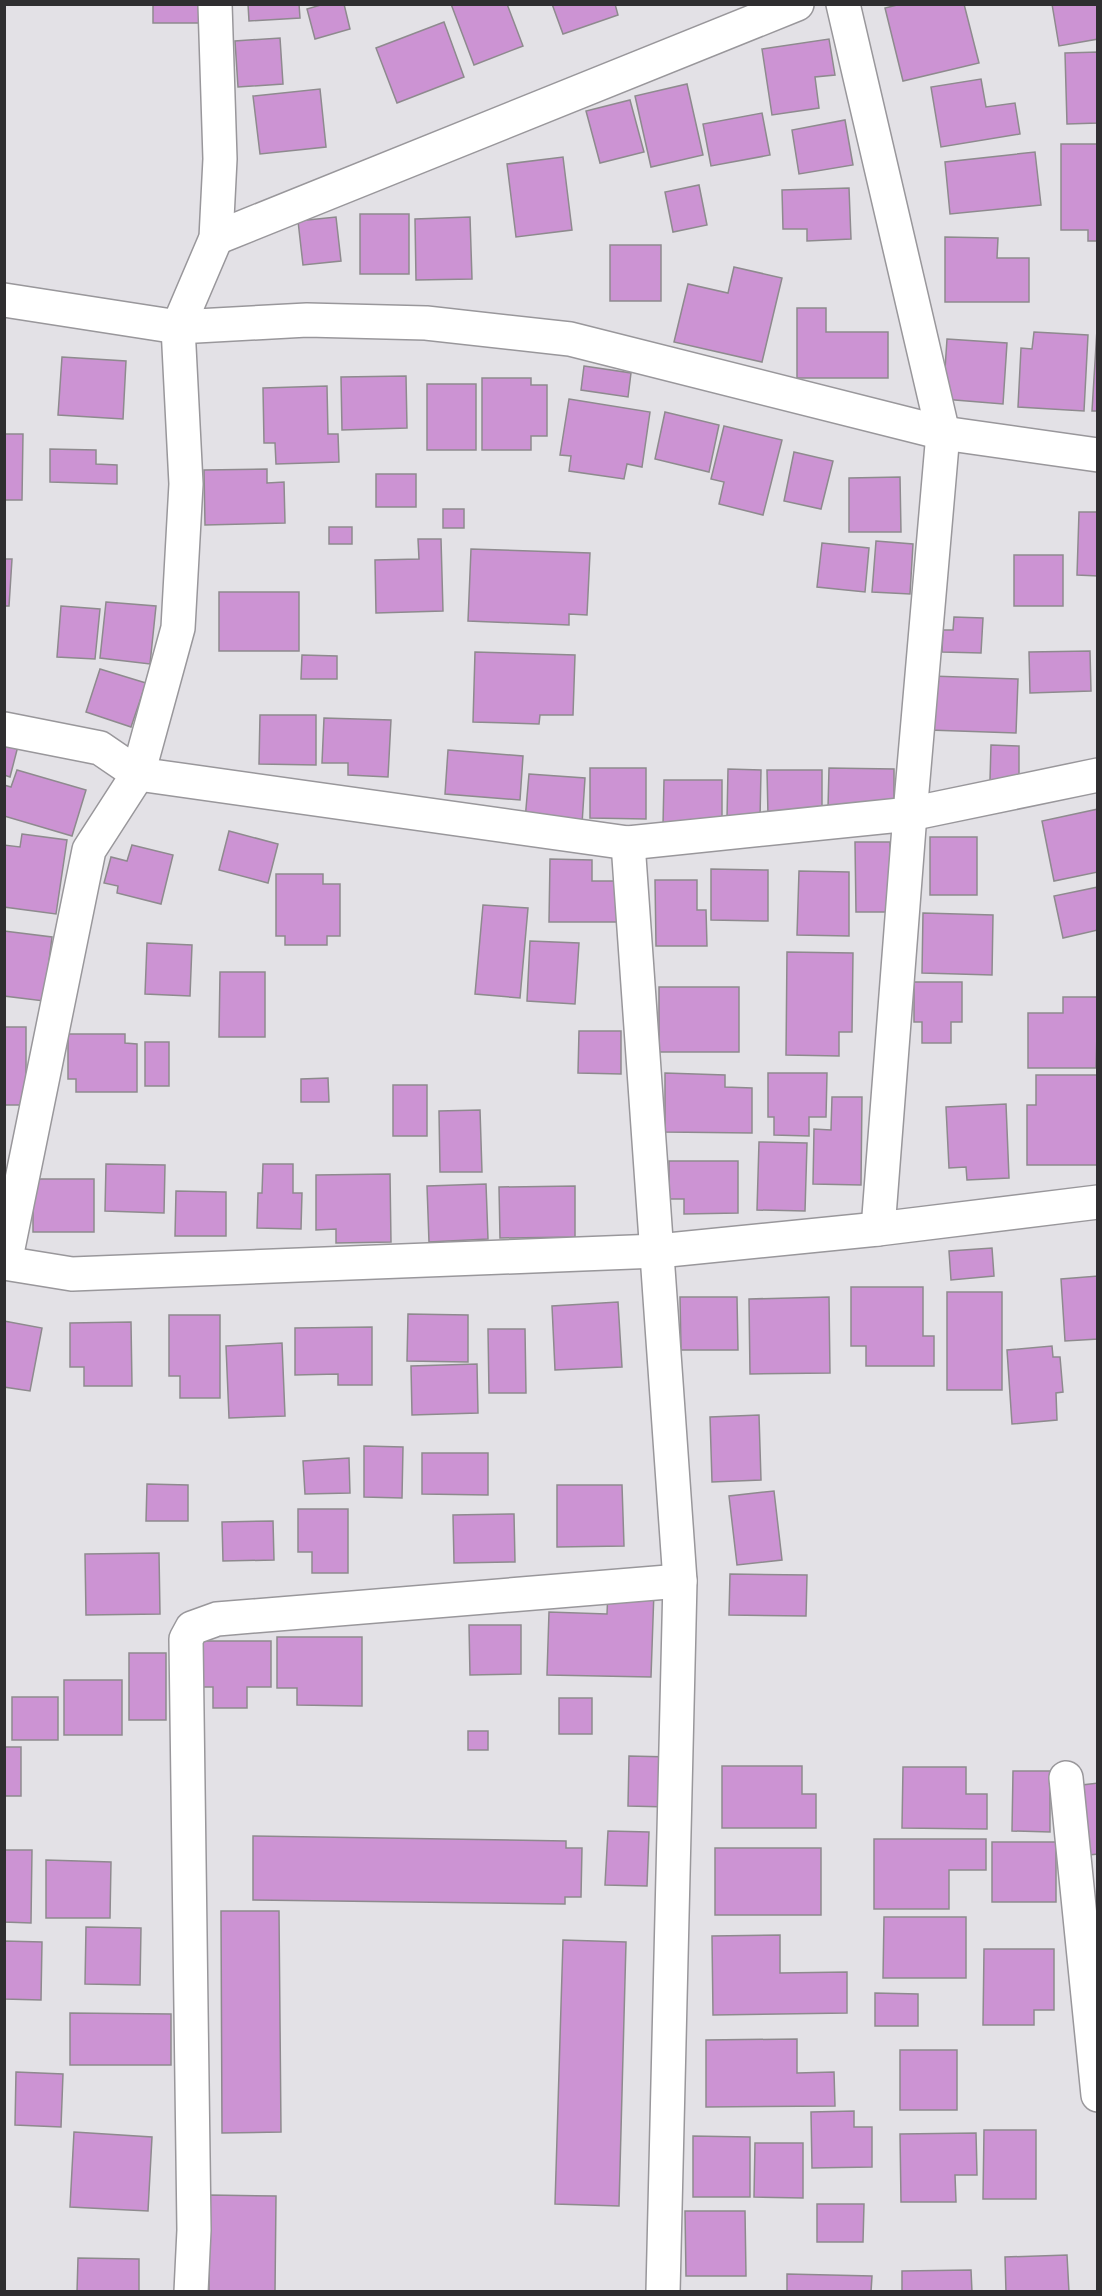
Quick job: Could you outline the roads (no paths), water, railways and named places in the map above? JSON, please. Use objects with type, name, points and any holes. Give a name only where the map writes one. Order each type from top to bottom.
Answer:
[{"type":"street","points":[[215,4],[220,159],[216,238],[178,327],[186,484],[178,628],[138,774],[89,850],[5,1263],[72,1274],[658,1251],[878,1229],[1098,1202]]},
{"type":"street","points":[[216,238],[797,4]]},
{"type":"street","points":[[843,4],[943,433],[910,814],[878,1229]]},
{"type":"street","points":[[4,300],[178,327],[307,320],[426,323],[570,339],[943,433],[1098,455]]},
{"type":"street","points":[[4,729],[100,748],[138,774],[628,843],[910,814],[1098,775]]},
{"type":"street","points":[[628,843],[680,1581],[663,2292]]},
{"type":"street","points":[[191,2292],[194,2230],[186,1639],[192,1628],[217,1619],[680,1581]]},
{"type":"street","points":[[1066,1778],[1098,2096]]}]
